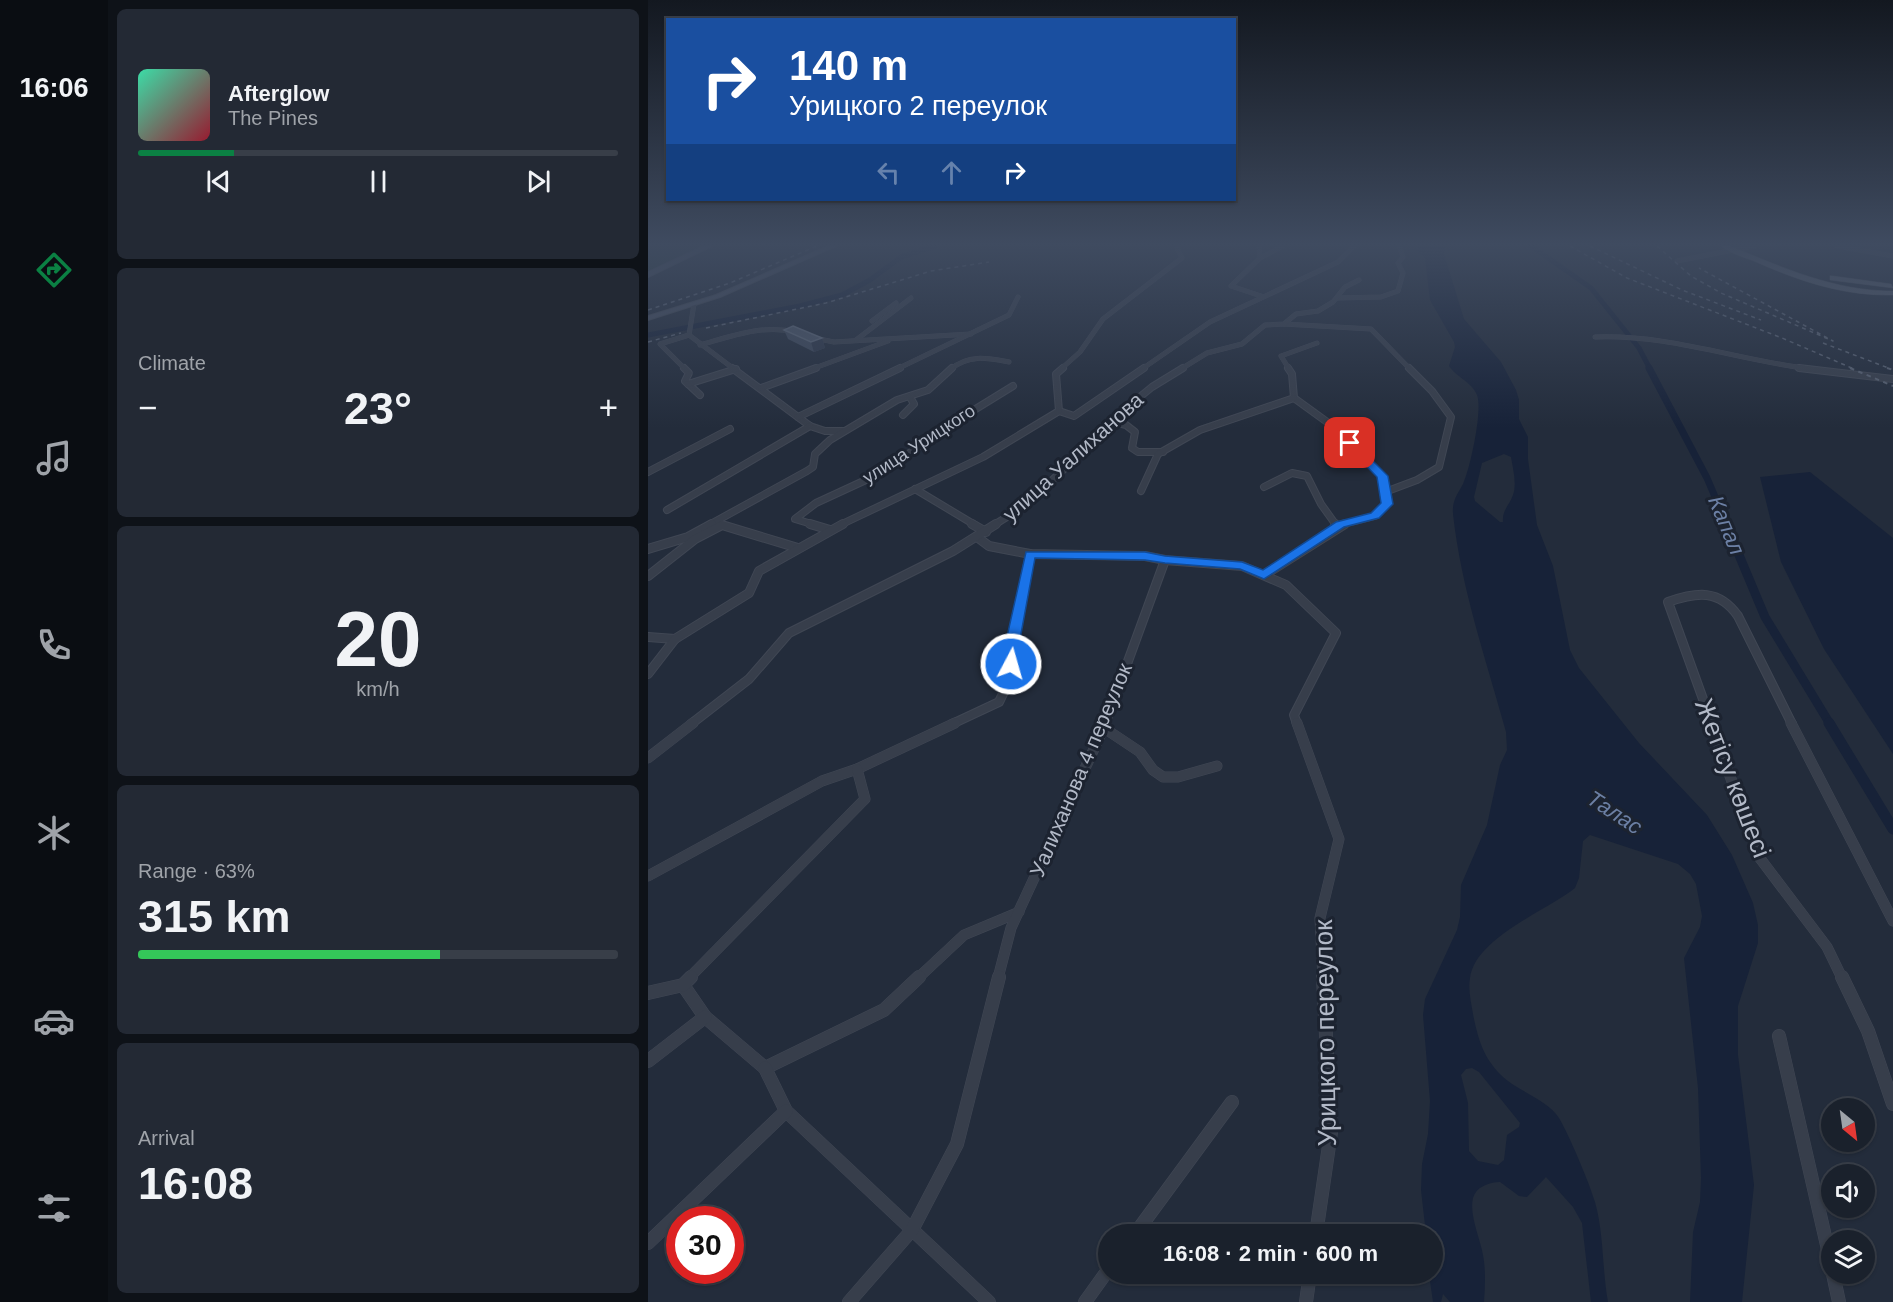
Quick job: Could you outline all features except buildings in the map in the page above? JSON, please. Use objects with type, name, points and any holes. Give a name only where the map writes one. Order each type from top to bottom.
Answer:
[{"type":"main road","points":[[648,318],[685,307]]},
{"type":"street","points":[[689,332],[694,307]]},
{"type":"street","points":[[880,322],[871,320],[889,307]]},
{"type":"street","points":[[855,340],[900,307]]},
{"type":"street","points":[[798,417],[1009,315],[1013,307]]},
{"type":"street","points":[[1059,411],[1056,374],[1080,352],[1102,319],[1118,307]]},
{"type":"street","name":"улица Уалиханова","points":[[1059,411],[1074,416],[1210,322],[1240,307]]},
{"type":"street","name":"улица Уалиханова","points":[[648,758],[749,679],[789,633],[953,551],[1026,505],[1082,452],[1110,421],[1152,387],[1207,353],[1242,344],[1265,325],[1284,324],[1296,314],[1318,311],[1324,307]]},
{"type":"street","points":[[884,310],[893,312]]},
{"type":"street","points":[[1284,324],[1371,329],[1432,391],[1451,417],[1439,467],[1417,480],[1385,492]]},
{"type":"street","points":[[700,345],[778,328],[786,328],[823,342],[971,334]]},
{"type":"street","points":[[689,332],[700,345],[736,369],[810,426],[825,431],[844,431]]},
{"type":"street","points":[[689,332],[660,344],[689,373],[685,381],[700,395]]},
{"type":"street","points":[[1595,337],[1634,337],[1748,356],[1801,368],[1893,379]]},
{"type":"street","points":[[761,388],[897,338]]},
{"type":"street","points":[[977,537],[989,546],[1030,554],[1145,556],[1165,560],[1242,566],[1264,575],[1337,527],[1375,516],[1387,504],[1382,476],[1334,427],[1294,398],[1292,374],[1281,356],[1317,343]]},
{"type":"street","points":[[648,549],[688,537],[807,471],[813,467],[813,456],[844,431],[897,400],[910,397],[931,387],[949,369],[967,359],[1009,362]]},
{"type":"street","points":[[688,384],[736,369]]},
{"type":"street","name":"улица Урицкого","points":[[830,530],[795,519],[816,503],[881,473],[948,426],[1012,386]]},
{"type":"street","points":[[903,416],[914,404],[910,397]]},
{"type":"street","points":[[1141,491],[1158,454],[1200,430],[1294,398]]},
{"type":"street","name":"улица Урицкого","points":[[648,674],[675,639],[750,593],[759,571],[830,530],[983,457],[1059,411]]},
{"type":"street","points":[[1110,421],[1126,425],[1135,432],[1132,448],[1138,452],[1163,452]]},
{"type":"street","points":[[667,510],[810,426]]},
{"type":"street","points":[[648,471],[730,429]]},
{"type":"street","points":[[1264,487],[1292,473],[1307,476],[1321,504],[1337,527]]},
{"type":"street","points":[[915,489],[986,532]]},
{"type":"street","points":[[648,576],[694,539],[722,525],[798,548]]},
{"type":"street","points":[[648,876],[822,781],[857,769],[999,702],[1011,677],[1011,650],[1030,554]]},
{"type":"street","name":"Уалиханова 4 переулок","points":[[849,1302],[912,1230],[957,1144],[1011,928],[1104,728],[1165,560]]},
{"type":"street","name":"Урицкого переулок","points":[[1264,575],[1287,585],[1336,633],[1294,715],[1338,839],[1320,918],[1331,1132],[1317,1224]]},
{"type":"street","name":"Жетісу көшесі","points":[[1893,921],[1829,800],[1738,616],[1726,601],[1710,597],[1678,598],[1668,602],[1759,857],[1827,947],[1868,1031],[1893,1104]]},
{"type":"street","points":[[648,637],[675,639]]},
{"type":"street","points":[[1104,728],[1140,752],[1153,770],[1163,777],[1178,777],[1217,766]]},
{"type":"street","points":[[648,993],[683,985],[865,799],[857,769]]},
{"type":"street","points":[[765,1068],[884,1010],[964,934],[1019,912]]},
{"type":"street","points":[[683,985],[705,1017],[765,1068],[786,1111],[989,1302]]},
{"type":"street","points":[[648,1061],[705,1017]]},
{"type":"street","points":[[1779,1036],[1824,1230]]},
{"type":"street","points":[[1142,1224],[1232,1102]]},
{"type":"street","points":[[648,1243],[786,1111]]},
{"type":"street","points":[[1085,1302],[1098,1284]]},
{"type":"street","points":[[1306,1302],[1309,1284]]},
{"type":"street","points":[[1835,1284],[1839,1302]]},
{"type":"water","name":"Талас","points":[[1434,307],[1460,307],[1464,319],[1501,362],[1516,390],[1519,400],[1519,419],[1528,437],[1528,459],[1537,525],[1553,566],[1570,650],[1579,668],[1639,743],[1707,815],[1732,855],[1753,903],[1758,925],[1758,943],[1738,1006],[1738,1055],[1754,1185],[1742,1302],[1690,1302],[1693,1232],[1700,1202],[1701,1178],[1698,1088],[1684,958],[1700,927],[1702,916],[1696,884],[1690,874],[1678,864],[1590,835],[1583,841],[1579,878],[1575,888],[1514,927],[1484,950],[1475,964],[1469,987],[1477,1032],[1490,1061],[1508,1081],[1554,1112],[1574,1148],[1598,1214],[1608,1302],[1591,1302],[1582,1223],[1573,1207],[1546,1177],[1527,1197],[1519,1196],[1500,1182],[1487,1184],[1477,1191],[1473,1198],[1472,1212],[1484,1261],[1484,1302],[1450,1302],[1443,1294],[1441,1302],[1433,1302],[1430,1284],[1443,1284],[1443,1224],[1425,1224],[1421,1190],[1430,1101],[1423,1015],[1425,999],[1457,930],[1460,917],[1461,885],[1487,825],[1500,765],[1507,750],[1506,732],[1468,596],[1453,514],[1454,502],[1466,476],[1472,453],[1478,413],[1475,390],[1449,366],[1455,347]],"holes":[[[1504,454],[1511,457],[1514,476],[1513,495],[1504,514],[1503,522],[1500,522],[1475,501],[1482,463]],[[1472,1068],[1479,1072],[1520,1123],[1519,1127],[1507,1135],[1504,1160],[1498,1165],[1478,1161],[1469,1151],[1468,1103],[1461,1075],[1466,1069]]]},
{"type":"water","points":[[1810,472],[1893,538],[1893,754],[1824,649],[1781,562],[1760,477]]},
{"type":"waterway","points":[[648,335],[796,307]]},
{"type":"waterway","name":"Капал","points":[[1606,307],[1639,348],[1650,369]]},
{"type":"waterway","name":"Капал","points":[[1649,368],[1707,478],[1727,525]]},
{"type":"waterway","name":"Капал","points":[[1726,524],[1765,617],[1830,724]]},
{"type":"waterway","name":"Капал","points":[[1829,723],[1893,829]]},
{"type":"railway","points":[[648,310],[658,307]]},
{"type":"railway","points":[[706,328],[808,307]]},
{"type":"railway","points":[[1701,307],[1854,369]]},
{"type":"railway","points":[[1726,307],[1761,320]]},
{"type":"railway","points":[[1753,307],[1833,341],[1770,307]]},
{"type":"railway","points":[[648,342],[681,333]]},
{"type":"railway","points":[[1823,343],[1891,369]]},
{"type":"railway","points":[[1850,368],[1893,386]]},
{"type":"railway","points":[[1887,368],[1893,370]]},
{"type":"route","points":[[1011,664],[1011,650],[1030,554],[1145,556],[1165,560],[1242,566],[1264,575],[1340,525],[1375,516],[1387,504],[1382,476],[1350,443]]}]
